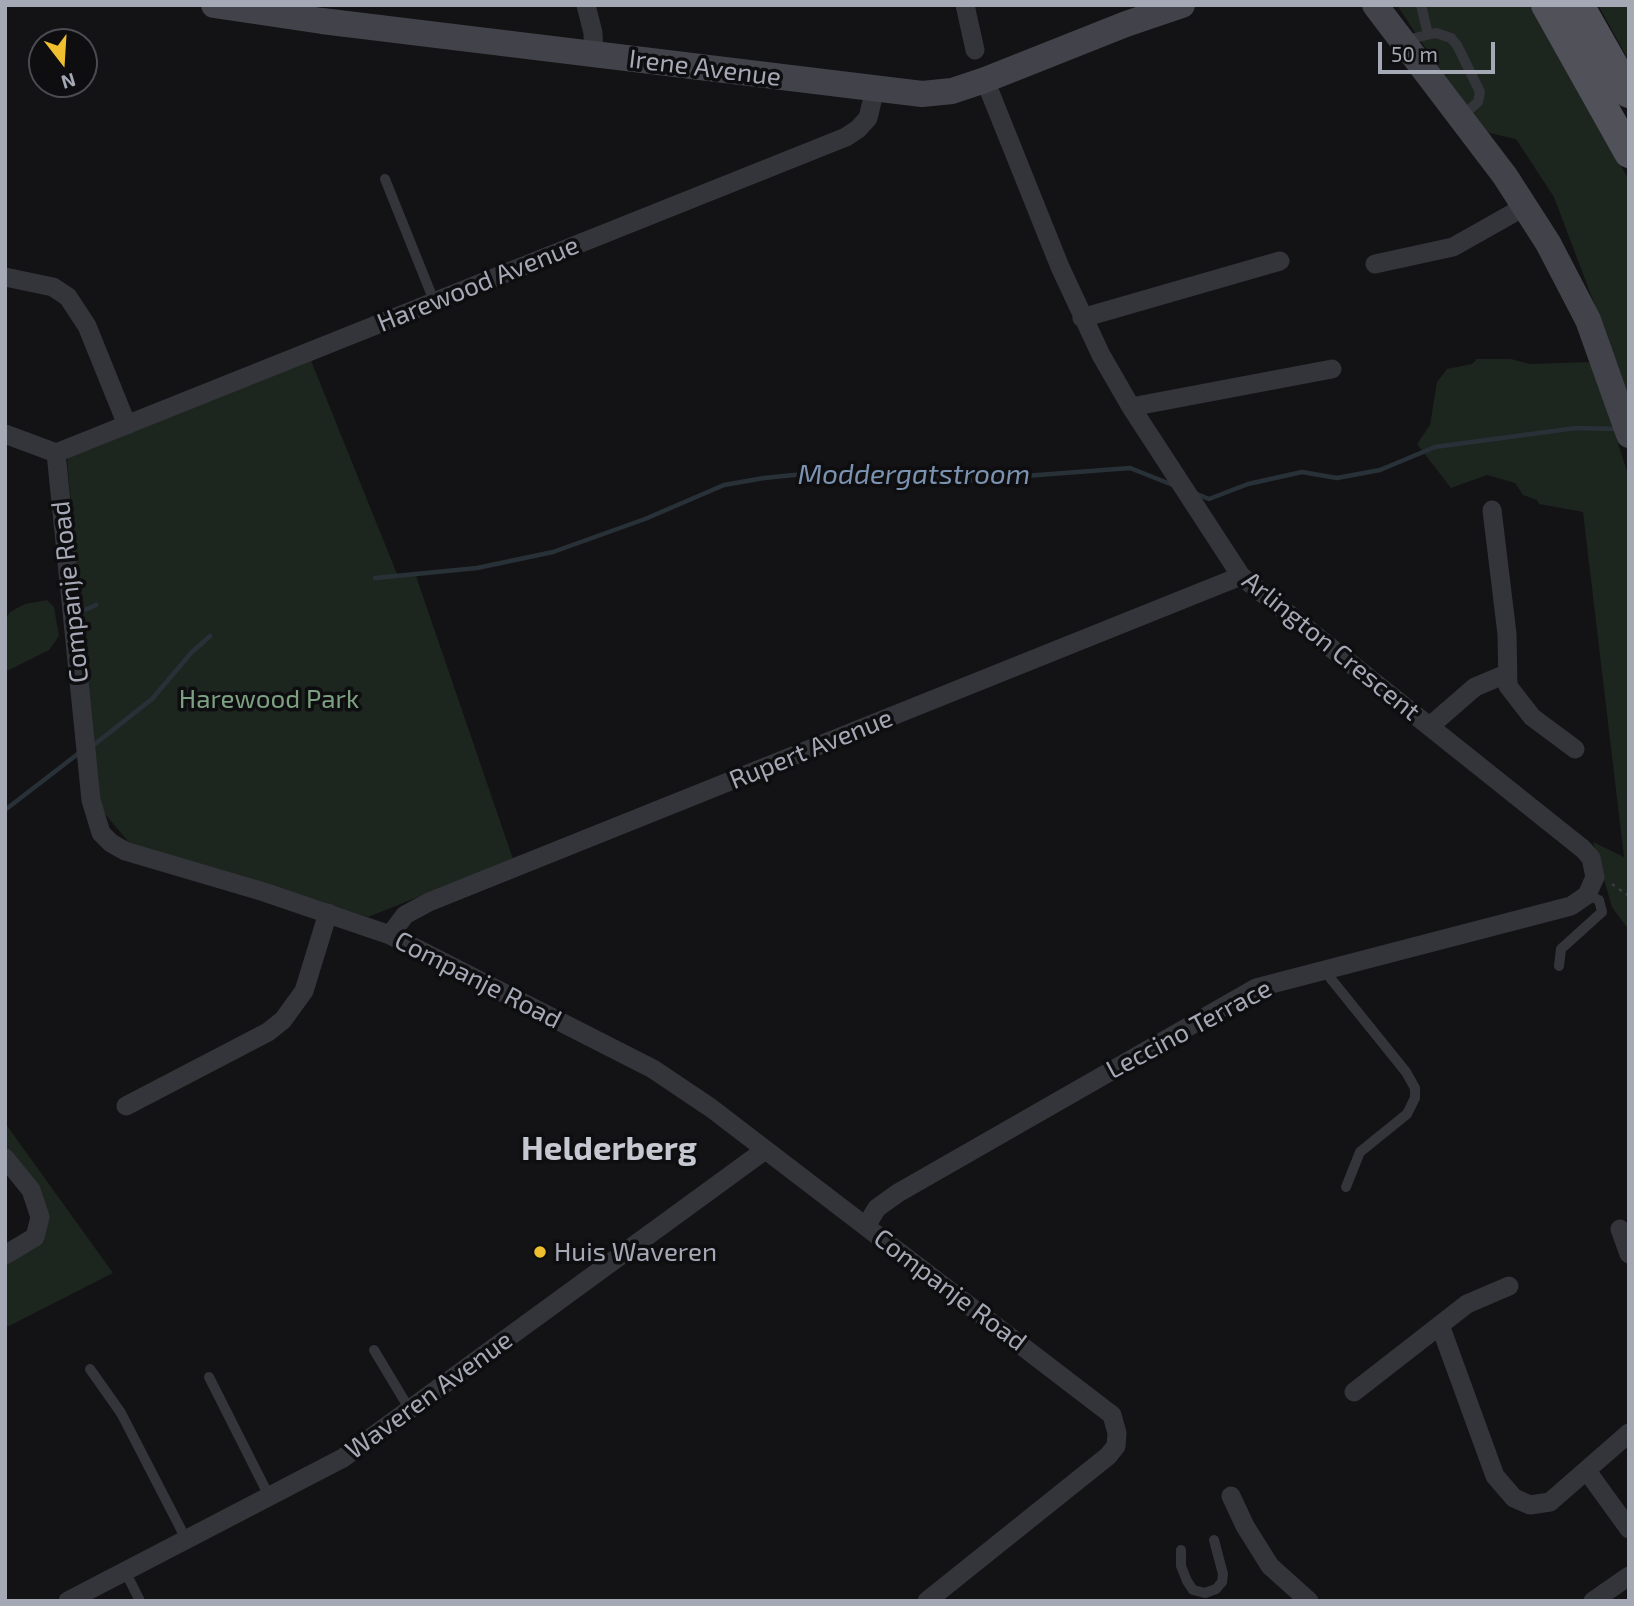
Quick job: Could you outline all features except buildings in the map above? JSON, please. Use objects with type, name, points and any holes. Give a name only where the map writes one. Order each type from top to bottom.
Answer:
[{"type":"main road","points":[[1546,5],[1629,153]]},
{"type":"main road","points":[[1579,5],[1629,93]]},
{"type":"street","points":[[586,5],[593,33],[594,55]]},
{"type":"street","points":[[965,5],[975,50]]},
{"type":"street","name":"Irene Avenue","points":[[219,6],[594,55],[934,94],[985,80],[1113,29],[1182,5]]},
{"type":"street","points":[[1368,5],[1405,34]]},
{"type":"street","points":[[1375,5],[1405,34],[1524,206],[1569,279],[1588,320],[1629,435]]},
{"type":"street","name":"Arlington Crescent","points":[[985,80],[1082,318],[1131,407],[1241,576],[1583,849],[1591,858],[1591,886]]},
{"type":"street","name":"Harewood Avenue","points":[[56,453],[846,136],[858,129],[868,118],[875,89]]},
{"type":"street","points":[[1376,264],[1453,247],[1524,206]]},
{"type":"street","points":[[1082,318],[1280,261]]},
{"type":"street","points":[[5,277],[53,287],[68,297],[87,326],[127,425]]},
{"type":"street","points":[[1131,407],[1332,369]]},
{"type":"street","points":[[5,434],[56,453]]},
{"type":"street","name":"Companje Road","points":[[56,453],[90,800],[101,833],[125,851],[328,913],[390,935],[653,1069],[866,1226],[1112,1415],[1118,1433],[1115,1446],[1108,1456],[949,1594]]},
{"type":"street","points":[[1492,510],[1507,634],[1508,686],[1520,705],[1575,750]]},
{"type":"street","name":"Rupert Avenue","points":[[390,935],[405,915],[429,902],[1241,576]]},
{"type":"street","points":[[1430,726],[1475,687],[1506,674]]},
{"type":"street","name":"Leccino Terrace","points":[[866,1226],[877,1208],[898,1193],[1256,988],[1571,906],[1591,886]]},
{"type":"street","points":[[126,1106],[268,1032],[283,1020],[303,992],[328,913]]},
{"type":"street","name":"Waveren Avenue","points":[[68,1601],[343,1458],[765,1150]]},
{"type":"street","points":[[5,1158],[31,1190],[40,1217],[35,1237],[5,1255]]},
{"type":"street","points":[[1620,1230],[1629,1254]]},
{"type":"street","points":[[1354,1392],[1480,1296],[1509,1286]]},
{"type":"street","points":[[1440,1325],[1495,1476],[1514,1498],[1530,1505],[1550,1502],[1629,1433]]},
{"type":"street","points":[[1587,1471],[1629,1529]]},
{"type":"street","points":[[1231,1496],[1245,1526],[1270,1566],[1309,1601]]},
{"type":"street","points":[[1593,1601],[1629,1576]]},
{"type":"street","points":[[927,1601],[949,1594]]},
{"type":"lane","points":[[1405,34],[1421,5]]},
{"type":"lane","points":[[1405,34],[1436,33],[1451,38],[1479,83],[1478,102],[1461,117]]},
{"type":"lane","points":[[385,179],[434,301]]},
{"type":"lane","points":[[1559,966],[1561,949],[1602,912],[1591,886]]},
{"type":"lane","points":[[1323,969],[1406,1072],[1415,1088],[1415,1098],[1407,1114],[1360,1152],[1346,1187]]},
{"type":"lane","points":[[374,1350],[410,1410]]},
{"type":"lane","points":[[90,1369],[121,1413],[186,1539]]},
{"type":"lane","points":[[209,1377],[269,1496]]},
{"type":"lane","points":[[1181,1550],[1181,1566],[1187,1581],[1193,1590],[1205,1593],[1222,1582],[1214,1541]]},
{"type":"lane","points":[[125,1571],[140,1601]]},
{"type":"path","points":[[1591,886],[1610,883],[1629,896]]},
{"type":"green space","points":[[1397,5],[1530,5],[1629,180],[1629,396],[1554,197],[1516,139],[1489,133],[1473,120]]},
{"type":"green space","points":[[1598,5],[1629,5],[1629,61]]},
{"type":"green space","name":"Harewood Park","points":[[310,358],[397,574],[415,573],[513,859],[368,917],[131,845],[100,808],[67,461],[69,457]]},
{"type":"green space","points":[[1477,359],[1511,359],[1530,364],[1591,362],[1629,477],[1629,930],[1612,907],[1593,842],[1624,857],[1583,512],[1539,504],[1537,500],[1523,495],[1515,483],[1487,475],[1451,488],[1417,444],[1430,425],[1437,382],[1447,369],[1472,364]]},
{"type":"green space","points":[[47,600],[54,607],[59,636],[49,650],[5,672],[5,620],[10,612],[25,604]]},
{"type":"green space","points":[[5,1123],[113,1273],[5,1328],[5,1255],[40,1225],[5,1158]]},
{"type":"waterway","name":"Moddergatstroom","points":[[1197,494],[1209,499],[1248,484],[1302,472],[1337,478],[1380,470],[1435,447],[1576,428],[1617,429]]},
{"type":"waterway","name":"Moddergatstroom","points":[[375,578],[477,568],[553,552],[645,519],[724,485],[764,478],[814,473],[911,474],[972,480],[1130,468],[1173,485]]},
{"type":"waterway","points":[[78,613],[96,605]]},
{"type":"waterway","points":[[90,748],[152,699],[191,653],[210,636]]},
{"type":"waterway","points":[[5,810],[79,753]]},
{"type":"place","name":"Huis Waveren","points":[[540,1252]]},
{"type":"district","name":"Helderberg","points":[[609,1149]]}]
